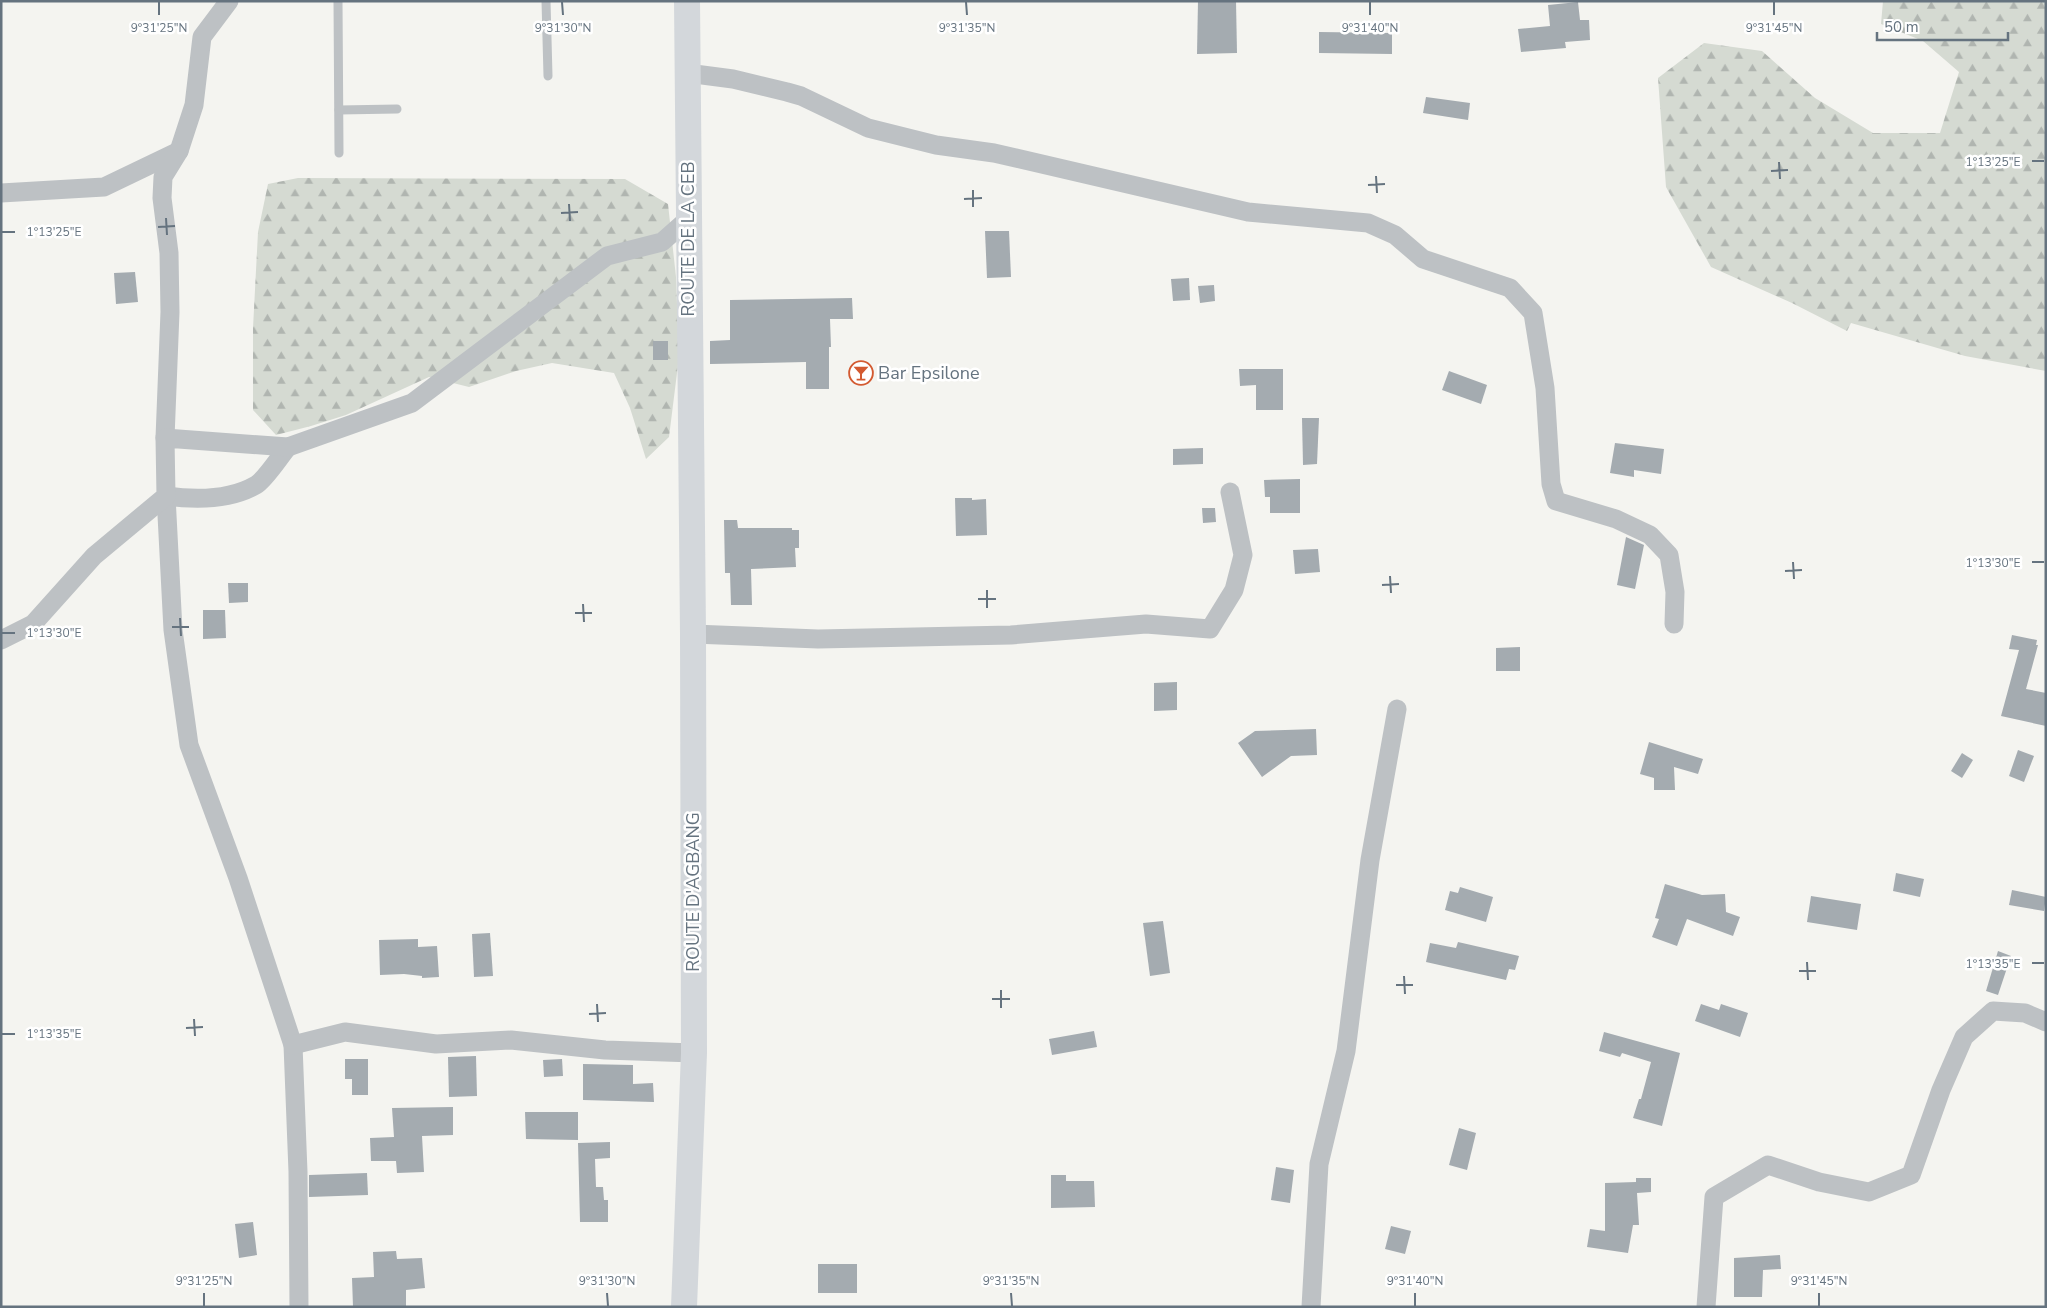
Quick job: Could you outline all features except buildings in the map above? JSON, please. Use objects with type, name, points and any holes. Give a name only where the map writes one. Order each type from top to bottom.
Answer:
[{"type":"main road","name":"ROUTE DE LA CEB","points":[[687,1],[690,477]]},
{"type":"main road","name":"ROUTE D'AGBANG","points":[[684,1307],[694,1053],[690,477]]},
{"type":"street","points":[[228,1],[202,37],[194,105],[179,151],[163,177],[162,198],[169,253],[170,312],[165,438],[173,630],[189,745],[238,878],[293,1045],[298,1172],[299,1307]]},
{"type":"street","points":[[687,73],[733,79],[801,96],[868,128],[936,146],[994,153],[1248,212],[1368,223],[1395,235],[1422,259],[1510,288],[1533,313],[1544,388],[1551,484],[1556,501],[1616,519],[1650,535],[1669,555],[1675,592],[1674,624]]},
{"type":"street","points":[[1,194],[104,187],[179,151]]},
{"type":"street","points":[[165,438],[288,447],[412,403],[607,256],[662,242],[688,219]]},
{"type":"street","points":[[1,640],[33,624],[94,556],[166,496],[187,499],[231,495],[258,485],[288,447]]},
{"type":"street","points":[[692,634],[818,639],[1011,635],[1146,624],[1210,629],[1234,590],[1243,555],[1230,492]]},
{"type":"street","points":[[1311,1307],[1319,1164],[1346,1051],[1370,860],[1397,710]]},
{"type":"street","points":[[1706,1307],[1714,1197],[1768,1165],[1819,1182],[1868,1192],[1911,1175],[1941,1090],[1964,1037],[1993,1011],[2025,1013],[2046,1022]]},
{"type":"street","points":[[293,1045],[345,1032],[436,1044],[511,1040],[605,1050],[694,1053]]},
{"type":"lane","points":[[338,1],[339,153]]},
{"type":"lane","points":[[546,1],[548,76]]},
{"type":"lane","points":[[339,110],[397,109]]},
{"type":"green space","points":[[1883,1],[2046,1],[2046,371],[1965,356],[1851,323],[1847,331],[1792,303],[1711,267],[1666,187],[1658,78],[1704,43],[1762,51],[1815,98],[1873,133],[1940,133],[1959,72],[1923,41],[1881,24]]},
{"type":"green space","points":[[298,178],[625,179],[668,204],[676,277],[679,357],[669,437],[646,459],[630,408],[614,373],[552,363],[516,371],[469,387],[429,377],[346,415],[276,435],[253,410],[253,328],[258,232],[268,184]]},
{"type":"place","name":"Bar Epsilone","points":[[861,373]]}]
